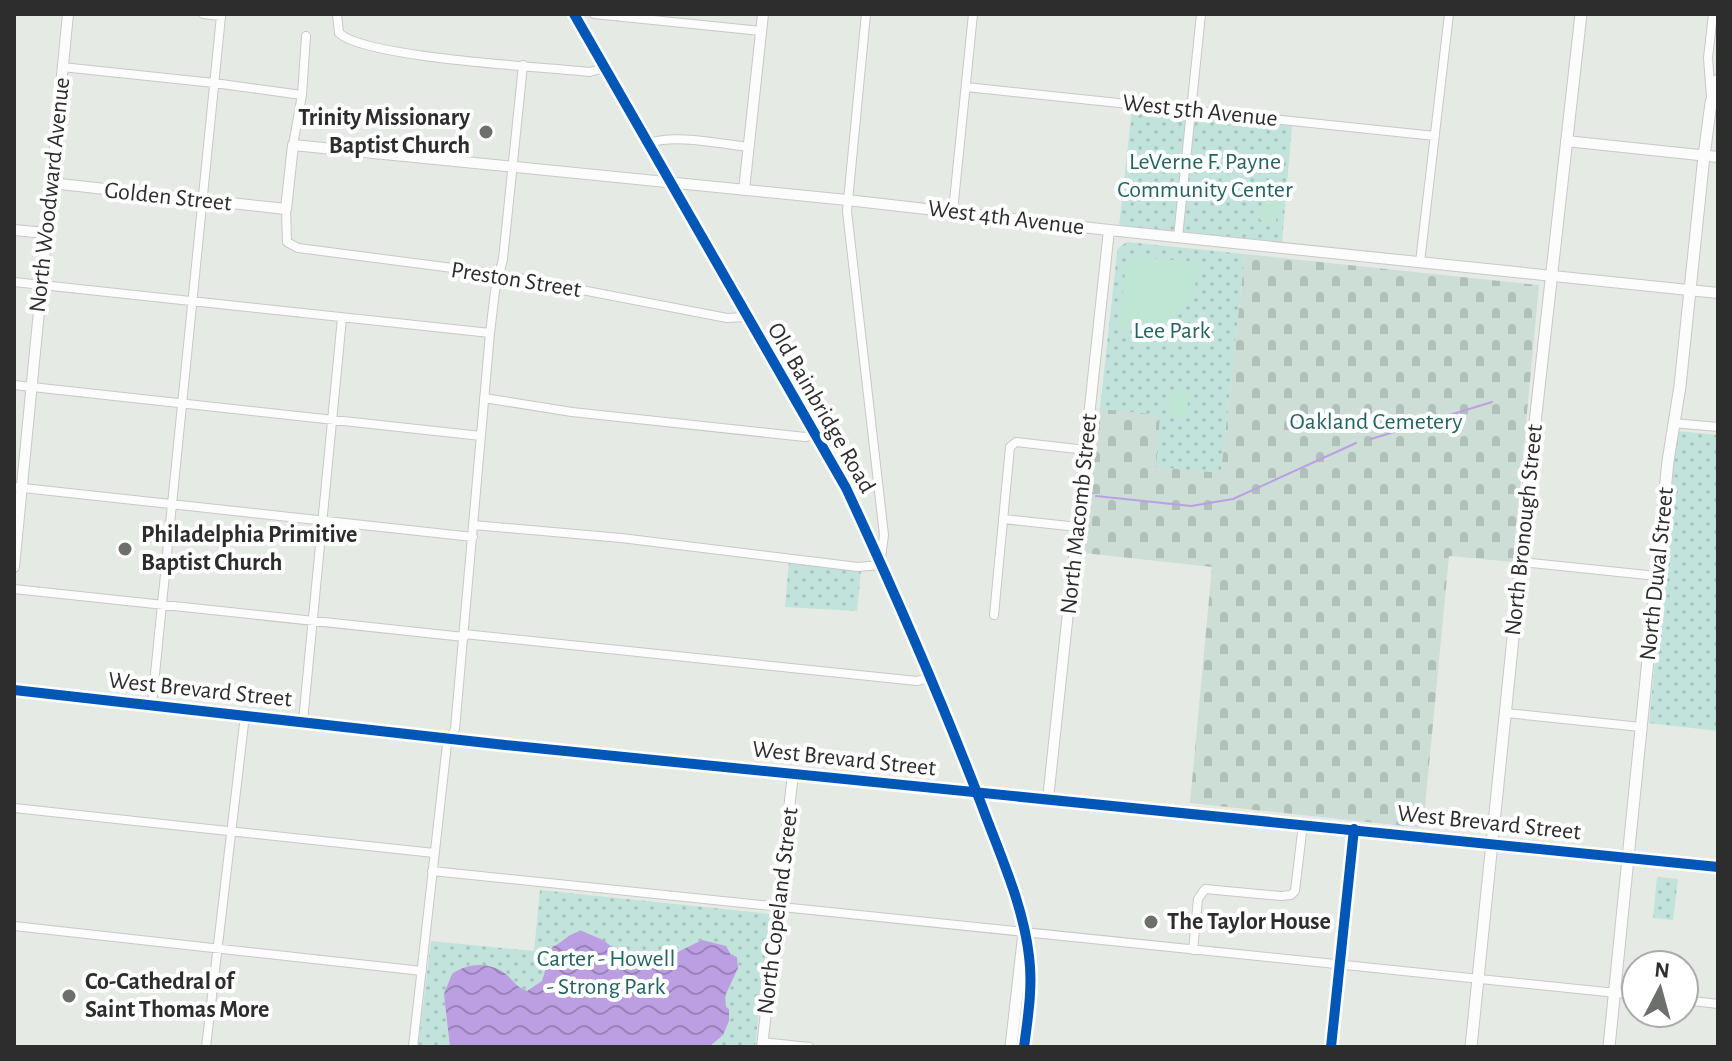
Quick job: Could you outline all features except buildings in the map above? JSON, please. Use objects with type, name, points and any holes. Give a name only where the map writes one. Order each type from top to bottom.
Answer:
[{"type":"main road","name":"Old Bainbridge Road","points":[[574,14],[846,488],[976,792],[1014,892],[1024,932]]},
{"type":"main road","name":"North Bronough Street","points":[[1471,1047],[1581,14]]},
{"type":"main road","name":"North Duval Street","points":[[1609,1047],[1688,289],[1711,103],[1718,80]]},
{"type":"main road","points":[[1011,1047],[1024,932]]},
{"type":"main road","points":[[1024,932],[1030,976],[1024,1047]]},
{"type":"street","name":"North Woodward Avenue","points":[[14,567],[18,487],[31,387],[68,14]]},
{"type":"street","points":[[152,704],[221,16],[203,14]]},
{"type":"street","points":[[337,14],[339,33],[359,44],[429,56],[590,72],[604,68]]},
{"type":"street","points":[[594,14],[761,31]]},
{"type":"street","points":[[744,190],[763,14]]},
{"type":"street","points":[[473,525],[621,538],[849,566],[880,565],[884,535],[847,200],[866,14]]},
{"type":"street","points":[[953,211],[973,14]]},
{"type":"street","points":[[1178,237],[1201,14]]},
{"type":"street","points":[[1420,262],[1449,14]]},
{"type":"street","name":"North Duval Street","points":[[1711,103],[1708,58],[1713,14]]},
{"type":"street","points":[[286,209],[302,95],[306,36]]},
{"type":"street","points":[[413,1047],[447,744],[455,729],[490,333],[503,259],[523,65]]},
{"type":"street","points":[[62,67],[302,95]]},
{"type":"street","name":"West 5th Avenue","points":[[966,87],[1435,136]]},
{"type":"street","points":[[647,144],[655,140],[674,140],[749,147]]},
{"type":"street","points":[[1566,141],[1718,157]]},
{"type":"street","name":"West 4th Avenue","points":[[293,145],[953,211],[1718,293]]},
{"type":"street","name":"Golden Street","points":[[51,183],[286,209]]},
{"type":"street","name":"Preston Street","points":[[286,209],[287,242],[298,248],[499,274],[727,318],[746,317]]},
{"type":"street","points":[[14,230],[46,233]]},
{"type":"street","name":"North Macomb Street","points":[[1048,799],[1109,230]]},
{"type":"street","points":[[14,282],[490,333]]},
{"type":"street","points":[[303,721],[342,318]]},
{"type":"street","points":[[14,385],[481,436]]},
{"type":"street","points":[[484,398],[624,418],[805,437],[816,435]]},
{"type":"street","points":[[1673,423],[1718,427]]},
{"type":"street","points":[[994,615],[1011,445],[1016,442],[1086,450]]},
{"type":"street","points":[[18,487],[473,537]]},
{"type":"street","points":[[1003,519],[1078,527]]},
{"type":"street","points":[[1522,562],[1657,576]]},
{"type":"street","points":[[14,589],[917,681],[929,678]]},
{"type":"street","name":"West Brevard Street","points":[[14,690],[793,774],[1718,867]]},
{"type":"street","points":[[1506,713],[1641,727]]},
{"type":"street","points":[[206,1047],[245,715]]},
{"type":"street","name":"North Copeland Street","points":[[762,1045],[793,774]]},
{"type":"street","points":[[14,808],[434,853]]},
{"type":"street","points":[[1193,950],[1198,899],[1205,889],[1281,896],[1291,895],[1295,891],[1303,824]]},
{"type":"street","points":[[1331,1047],[1354,829]]},
{"type":"street","points":[[432,871],[1620,993]]},
{"type":"street","points":[[14,926],[422,971]]},
{"type":"street","points":[[762,1045],[809,1047]]},
{"type":"green space","name":"LeVerne F. Payne Community Center","points":[[1132,109],[1292,126],[1282,242],[1119,226]]},
{"type":"green space","points":[[1263,193],[1279,194],[1276,222],[1260,220]]},
{"type":"green space","name":"Lee Park","points":[[1127,242],[1245,254],[1221,474],[1156,467],[1100,409],[1117,253],[1118,248]]},
{"type":"green space","name":"Oakland Cemetery","points":[[1245,254],[1539,285],[1513,562],[1449,556],[1423,828],[1190,803],[1212,567],[1084,553],[1100,409],[1160,415],[1156,467],[1221,473]]},
{"type":"green space","points":[[1135,257],[1199,262],[1197,279],[1185,306],[1165,324],[1136,330],[1119,329],[1126,264]]},
{"type":"green space","points":[[1173,389],[1190,391],[1185,419],[1168,416]]},
{"type":"green space","points":[[1677,431],[1718,435],[1718,731],[1649,723]]},
{"type":"green space","points":[[789,562],[861,571],[857,611],[785,607]]},
{"type":"green space","points":[[1657,877],[1678,879],[1673,920],[1653,918]]},
{"type":"green space","name":"Carter - Howell - Strong Park","points":[[540,890],[770,914],[755,1047],[418,1047],[431,941],[534,951]]},
{"type":"water","points":[[582,931],[603,940],[633,963],[662,960],[702,940],[726,946],[731,955],[737,957],[738,968],[725,996],[729,1021],[723,1035],[709,1047],[450,1047],[444,994],[452,974],[466,967],[487,966],[501,971],[527,991],[542,981],[552,947]]},
{"type":"waterway","points":[[1371,439],[1492,402]]},
{"type":"waterway","points":[[1096,496],[1191,506],[1233,499],[1356,443]]},
{"type":"cycle path","points":[[574,14],[846,488],[900,607],[966,766],[1022,918],[1030,979],[1024,1047]]},
{"type":"cycle path","points":[[14,690],[505,745],[1718,867]]},
{"type":"cycle path","points":[[1331,1047],[1354,829]]},
{"type":"place","name":"Trinity Missionary Baptist Church","points":[[486,132]]},
{"type":"place","name":"Philadelphia Primitive Baptist Church","points":[[125,549]]},
{"type":"place","name":"The Taylor House","points":[[1151,922]]},
{"type":"place","name":"Co-Cathedral of Saint Thomas More","points":[[69,996]]}]
